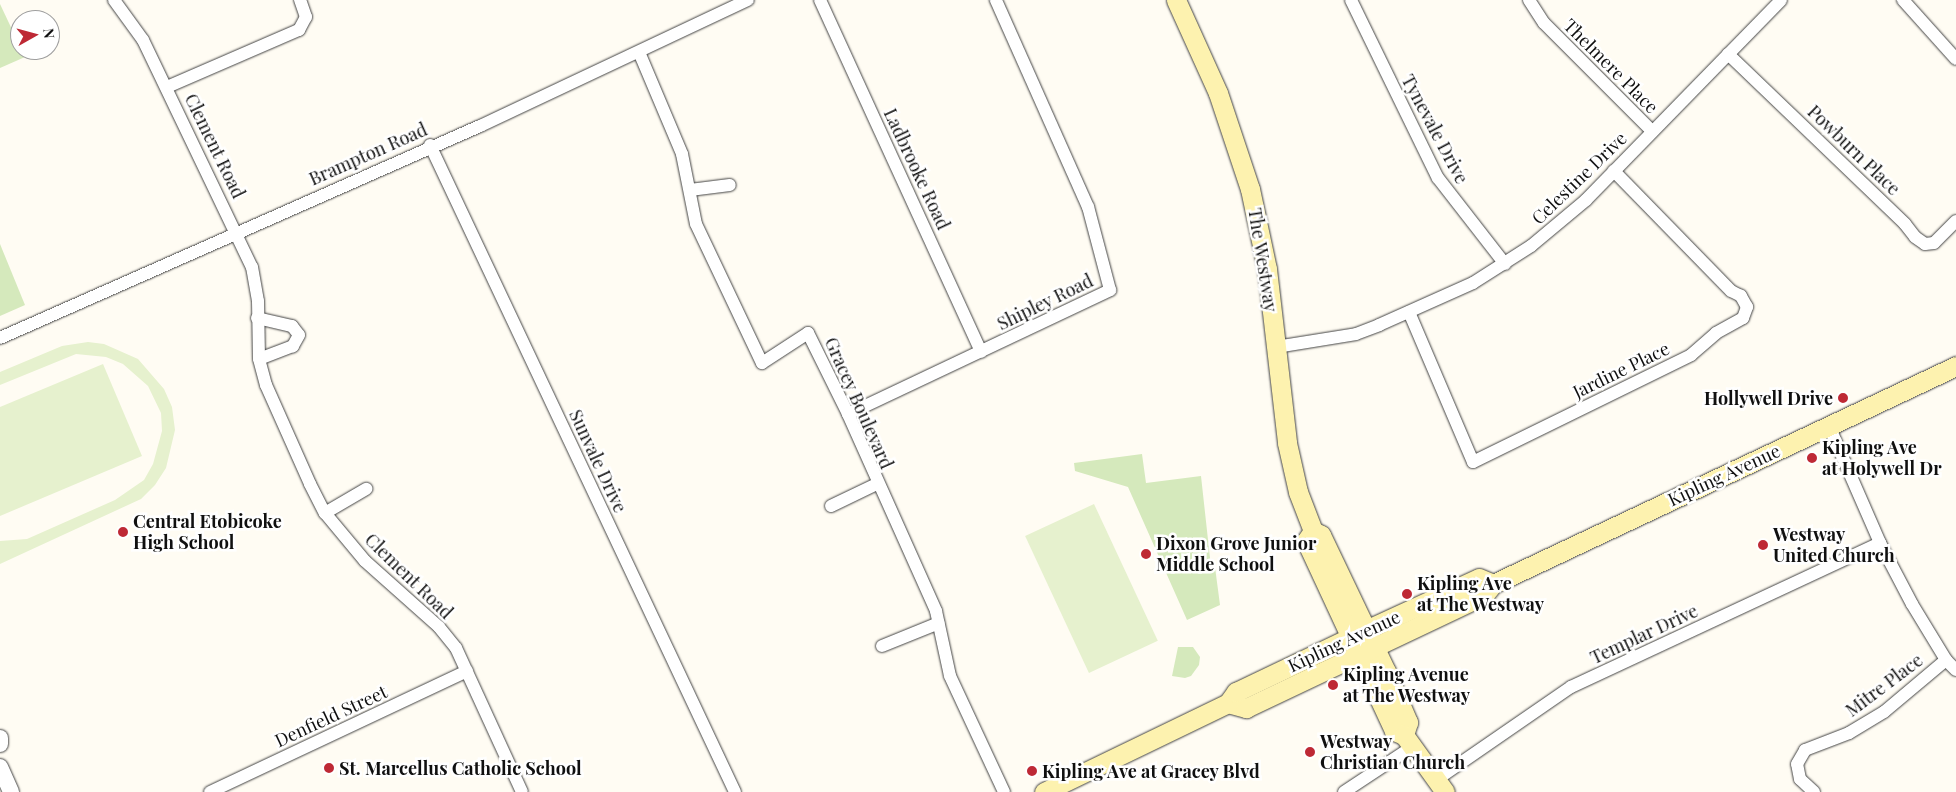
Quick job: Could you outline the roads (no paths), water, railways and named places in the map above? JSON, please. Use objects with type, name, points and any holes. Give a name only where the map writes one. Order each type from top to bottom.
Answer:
[{"type":"main road","name":"The Westway","points":[[1176,0],[1218,93],[1243,162],[1262,242],[1291,462],[1313,531],[1321,535],[1408,722],[1408,741]]},
{"type":"main road","name":"Kipling Avenue","points":[[1228,703],[1246,708],[1484,595],[1493,584],[1956,366]]},
{"type":"main road","name":"The Westway","points":[[1313,531],[1306,541],[1357,656],[1394,731],[1408,741],[1440,786]]},
{"type":"main road","name":"Kipling Avenue","points":[[1044,792],[1228,703],[1236,692],[1366,630],[1479,578],[1493,584]]},
{"type":"street","name":"Clement Road","points":[[114,0],[143,40],[168,87],[237,232],[256,284],[259,360],[266,385],[326,514],[365,561],[439,626],[456,648],[522,792]]},
{"type":"street","points":[[168,87],[296,32],[306,17],[300,0]]},
{"type":"street","name":"Brampton Road","points":[[0,338],[430,145],[480,126],[748,0]]},
{"type":"street","name":"Ladbrooke Road","points":[[820,0],[981,352]]},
{"type":"street","name":"Shipley Road","points":[[848,414],[1110,290],[1088,207],[996,0]]},
{"type":"street","name":"Tynevale Drive","points":[[1351,0],[1438,178],[1505,264]]},
{"type":"street","name":"Thelmere Place","points":[[1529,0],[1544,23],[1652,132]]},
{"type":"street","name":"Celestine Drive","points":[[1276,347],[1356,334],[1409,312],[1505,264],[1570,215],[1781,0]]},
{"type":"street","points":[[1903,0],[1956,59]]},
{"type":"street","name":"Gracey Boulevard","points":[[639,52],[682,154],[696,224],[762,363],[808,333],[848,414],[939,622],[950,676],[1004,792]]},
{"type":"street","name":"Powburn Place","points":[[1728,54],[1905,224],[1915,237],[1925,244],[1934,243],[1956,221]]},
{"type":"street","name":"Sunvale Drive","points":[[430,145],[735,792]]},
{"type":"street","name":"Jardine Place","points":[[1409,312],[1473,462],[1691,355],[1716,333],[1743,318],[1747,307],[1741,296],[1730,291],[1614,171]]},
{"type":"street","points":[[690,190],[730,185]]},
{"type":"street","points":[[257,318],[292,326],[299,335],[293,346],[259,360]]},
{"type":"street","points":[[1830,426],[1880,543],[1946,660],[1956,670]]},
{"type":"street","points":[[831,506],[877,484]]},
{"type":"street","points":[[326,514],[366,490]]},
{"type":"street","name":"Templar Drive","points":[[1440,786],[1571,687],[1880,543]]},
{"type":"street","points":[[882,646],[939,622]]},
{"type":"street","name":"Mitre Place","points":[[1814,792],[1800,779],[1797,764],[1805,750],[1848,733],[1884,712],[1946,660]]},
{"type":"street","name":"Denfield Street","points":[[210,792],[467,671]]},
{"type":"street","points":[[0,738],[0,744]]},
{"type":"street","points":[[1344,792],[1408,741]]},
{"type":"street","points":[[0,767],[11,792]]},
{"type":"place","name":"Hollywell Drive","points":[[1843,398]]},
{"type":"place","name":"Kipling Ave at Holywell Dr","points":[[1812,458]]},
{"type":"place","name":"Central Etobicoke High School","points":[[123,532]]},
{"type":"place","name":"Westway United Church","points":[[1763,545]]},
{"type":"place","name":"Dixon Grove Junior Middle School","points":[[1146,554]]},
{"type":"place","name":"Kipling Ave at The Westway","points":[[1407,594]]},
{"type":"place","name":"Kipling Avenue at The Westway","points":[[1333,685]]},
{"type":"place","name":"Westway Christian Church","points":[[1310,752]]},
{"type":"place","name":"St. Marcellus Catholic School","points":[[329,768]]},
{"type":"place","name":"Kipling Ave at Gracey Blvd","points":[[1032,771]]}]
